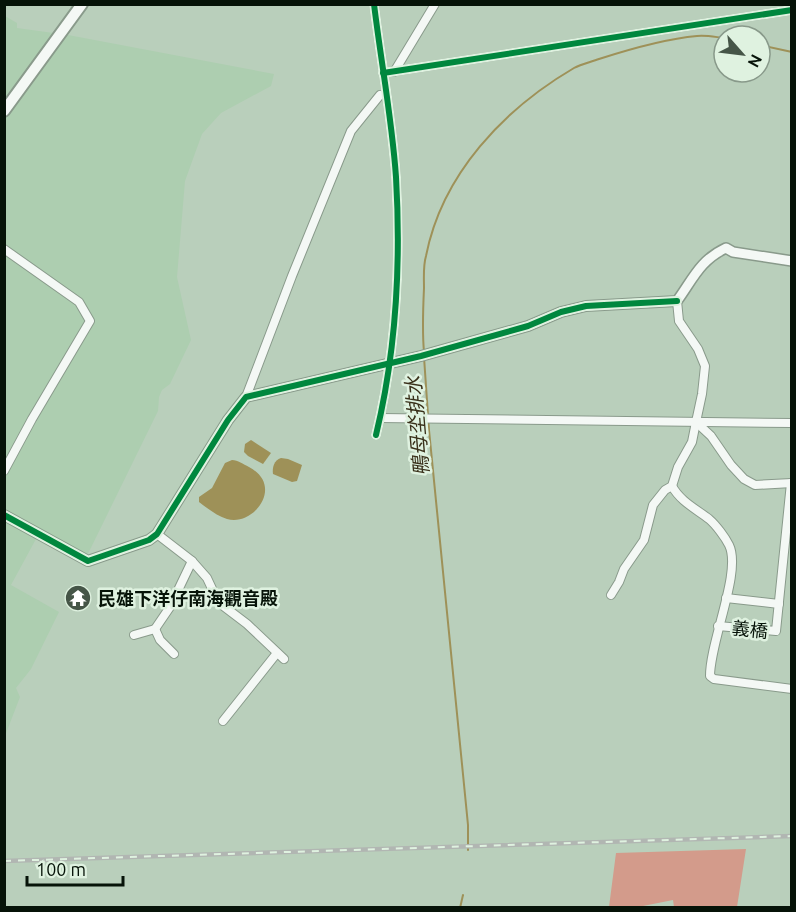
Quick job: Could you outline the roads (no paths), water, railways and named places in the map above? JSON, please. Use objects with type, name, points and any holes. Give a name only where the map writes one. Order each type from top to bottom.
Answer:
[{"type":"main road","points":[[4,111],[82,4]]},
{"type":"street","points":[[374,4],[396,176],[397,264],[389,364],[376,435]]},
{"type":"street","points":[[394,72],[435,4]]},
{"type":"street","points":[[383,73],[792,10]]},
{"type":"street","points":[[4,515],[88,561],[149,540],[157,534],[228,420],[246,397],[351,131],[380,95]]},
{"type":"street","points":[[611,595],[624,568],[644,540],[653,506],[665,490],[672,486],[678,467],[692,442],[705,366],[698,349],[679,321],[677,302],[699,268],[712,254],[726,248],[733,252],[792,261]]},
{"type":"street","points":[[4,249],[79,302],[90,321],[4,471]]},
{"type":"street","points":[[246,397],[421,356],[528,326],[561,312],[586,306],[677,302]]},
{"type":"street","points":[[380,418],[792,423]]},
{"type":"street","points":[[696,422],[711,436],[744,479],[755,485],[791,483]]},
{"type":"street","name":"義橋","points":[[718,626],[777,631],[779,603],[787,569],[791,483]]},
{"type":"street","points":[[672,486],[676,494],[711,521],[730,546],[731,579],[713,648],[710,676],[714,679],[792,689]]},
{"type":"street","points":[[157,534],[192,561],[207,578],[222,605],[247,624],[284,659]]},
{"type":"street","points":[[134,635],[155,628],[170,607],[192,561]]},
{"type":"street","points":[[726,598],[779,603]]},
{"type":"street","points":[[155,628],[160,640],[174,654]]},
{"type":"street","points":[[223,721],[278,653]]},
{"type":"waterway","name":"鴨母坔排水","points":[[424,352],[424,268],[434,226],[461,171],[501,124],[548,84],[580,65],[672,39],[712,37]]},
{"type":"waterway","name":"鴨母坔排水","points":[[772,48],[792,52]]},
{"type":"waterway","name":"鴨母坔排水","points":[[424,357],[429,430],[468,825],[468,850]]},
{"type":"waterway","name":"鴨母坔排水","points":[[460,908],[463,895]]},
{"type":"railway","points":[[4,861],[792,836]]},
{"type":"place","name":"民雄下洋仔南海觀音殿","points":[[78,598]]}]
